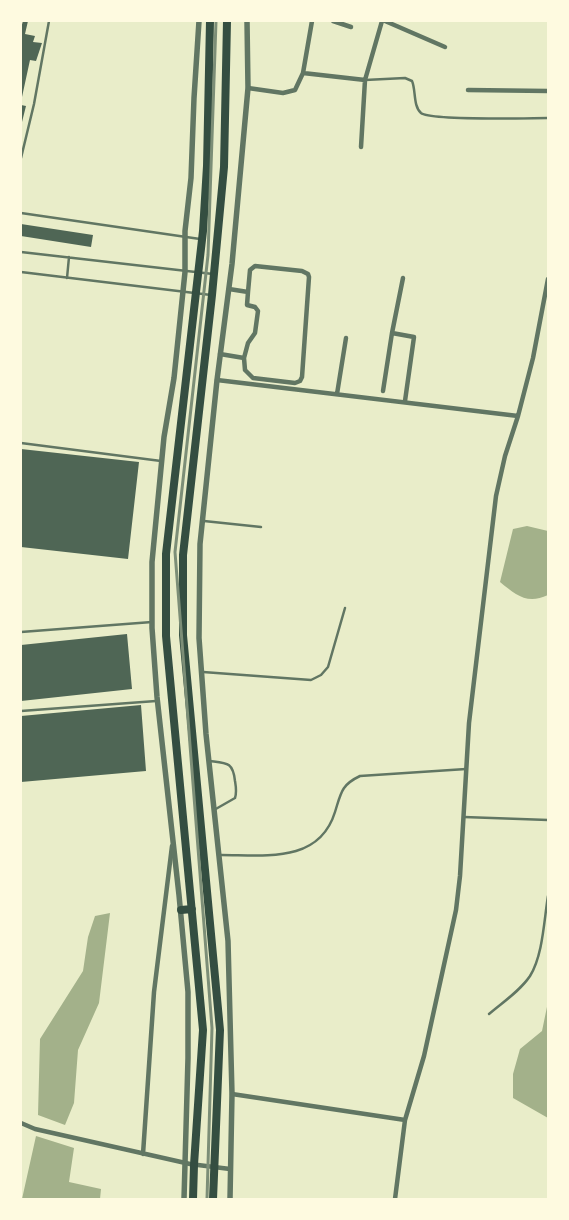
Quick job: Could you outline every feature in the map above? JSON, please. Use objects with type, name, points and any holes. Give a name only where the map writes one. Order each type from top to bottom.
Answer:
[{"type":"main road","points":[[193,1199],[203,1030],[166,636],[166,554],[202,239],[207,166],[210,21]]},
{"type":"main road","points":[[213,1199],[220,1030],[183,635],[183,555],[212,295],[224,167],[226,21]]},
{"type":"main road","points":[[190,334],[207,337]]},
{"type":"main road","points":[[181,910],[192,909]]},
{"type":"street","points":[[184,1199],[188,992],[158,701],[152,622],[152,562],[164,437],[174,378],[185,272],[185,237],[191,178],[199,21]]},
{"type":"street","points":[[230,1199],[232,1094],[228,941],[201,672],[199,638],[200,544],[217,380],[229,289],[248,88],[247,21]]},
{"type":"street","points":[[248,88],[291,92],[297,87],[303,73],[312,21]]},
{"type":"street","points":[[333,21],[351,26]]},
{"type":"street","points":[[361,147],[365,80],[384,21],[445,47]]},
{"type":"street","points":[[303,73],[365,80]]},
{"type":"street","points":[[468,90],[548,91]]},
{"type":"street","points":[[255,266],[302,271],[308,274],[302,377],[300,381],[295,383],[252,378],[245,370],[244,358],[248,343],[255,333],[258,311],[256,307],[247,305],[248,292],[250,270],[255,266]]},
{"type":"street","points":[[383,391],[403,278]]},
{"type":"street","points":[[394,1199],[405,1120],[424,1056],[456,910],[464,817],[469,723],[492,520],[505,456],[518,416],[533,358],[548,279]]},
{"type":"street","points":[[229,289],[248,292]]},
{"type":"street","points":[[392,332],[414,337],[405,402]]},
{"type":"street","points":[[337,394],[346,338]]},
{"type":"street","points":[[220,354],[244,358]]},
{"type":"street","points":[[217,380],[518,416]]},
{"type":"street","points":[[143,1154],[154,992],[173,836]]},
{"type":"street","points":[[232,1094],[405,1120]]},
{"type":"street","points":[[21,1123],[35,1129],[143,1154],[194,1165],[230,1169]]},
{"type":"lane","points":[[21,158],[34,104],[49,21]]},
{"type":"lane","points":[[365,80],[404,78],[412,81],[416,101],[420,112],[424,115],[448,118],[548,118]]},
{"type":"lane","points":[[21,213],[202,239]]},
{"type":"lane","points":[[21,252],[214,274]]},
{"type":"lane","points":[[67,278],[70,257]]},
{"type":"lane","points":[[21,272],[212,295]]},
{"type":"lane","points":[[21,444],[162,461]]},
{"type":"lane","points":[[202,521],[261,527]]},
{"type":"lane","points":[[201,672],[311,680],[321,675],[328,666],[345,608]]},
{"type":"lane","points":[[21,632],[152,622]]},
{"type":"lane","points":[[21,711],[158,701]]},
{"type":"lane","points":[[209,761],[224,762],[232,767],[234,771],[235,798],[214,810]]},
{"type":"lane","points":[[219,855],[271,854],[300,851],[313,844],[326,833],[334,817],[342,792],[349,782],[360,776],[466,770]]},
{"type":"lane","points":[[464,817],[548,820]]},
{"type":"lane","points":[[489,1014],[520,988],[534,969],[548,896]]},
{"type":"shaded area","points":[[527,526],[548,531],[548,595],[541,598],[528,599],[522,597],[500,582],[513,529]]},
{"type":"shaded area","points":[[110,913],[99,1003],[78,1050],[74,1103],[65,1125],[38,1115],[40,1039],[83,971],[88,937],[95,916]]},
{"type":"shaded area","points":[[548,1002],[548,1118],[513,1098],[513,1074],[520,1049],[542,1031]]},
{"type":"shaded area","points":[[36,1136],[74,1148],[69,1182],[101,1189],[100,1199],[22,1199]]},
{"type":"building","points":[[23,21],[28,21],[25,34],[35,36],[33,42],[42,43],[36,61],[30,60],[22,97],[21,28]]},
{"type":"building","points":[[21,105],[26,106],[22,122],[21,122]]},
{"type":"building","points":[[21,224],[93,235],[91,247],[21,236]]},
{"type":"building","points":[[21,449],[139,462],[128,559],[21,547]]},
{"type":"building","points":[[127,634],[132,689],[21,701],[21,645]]},
{"type":"building","points":[[141,705],[146,771],[21,782],[21,716]]},
{"type":"railway","points":[[207,1199],[212,1028],[175,552],[208,255],[216,21]]}]
